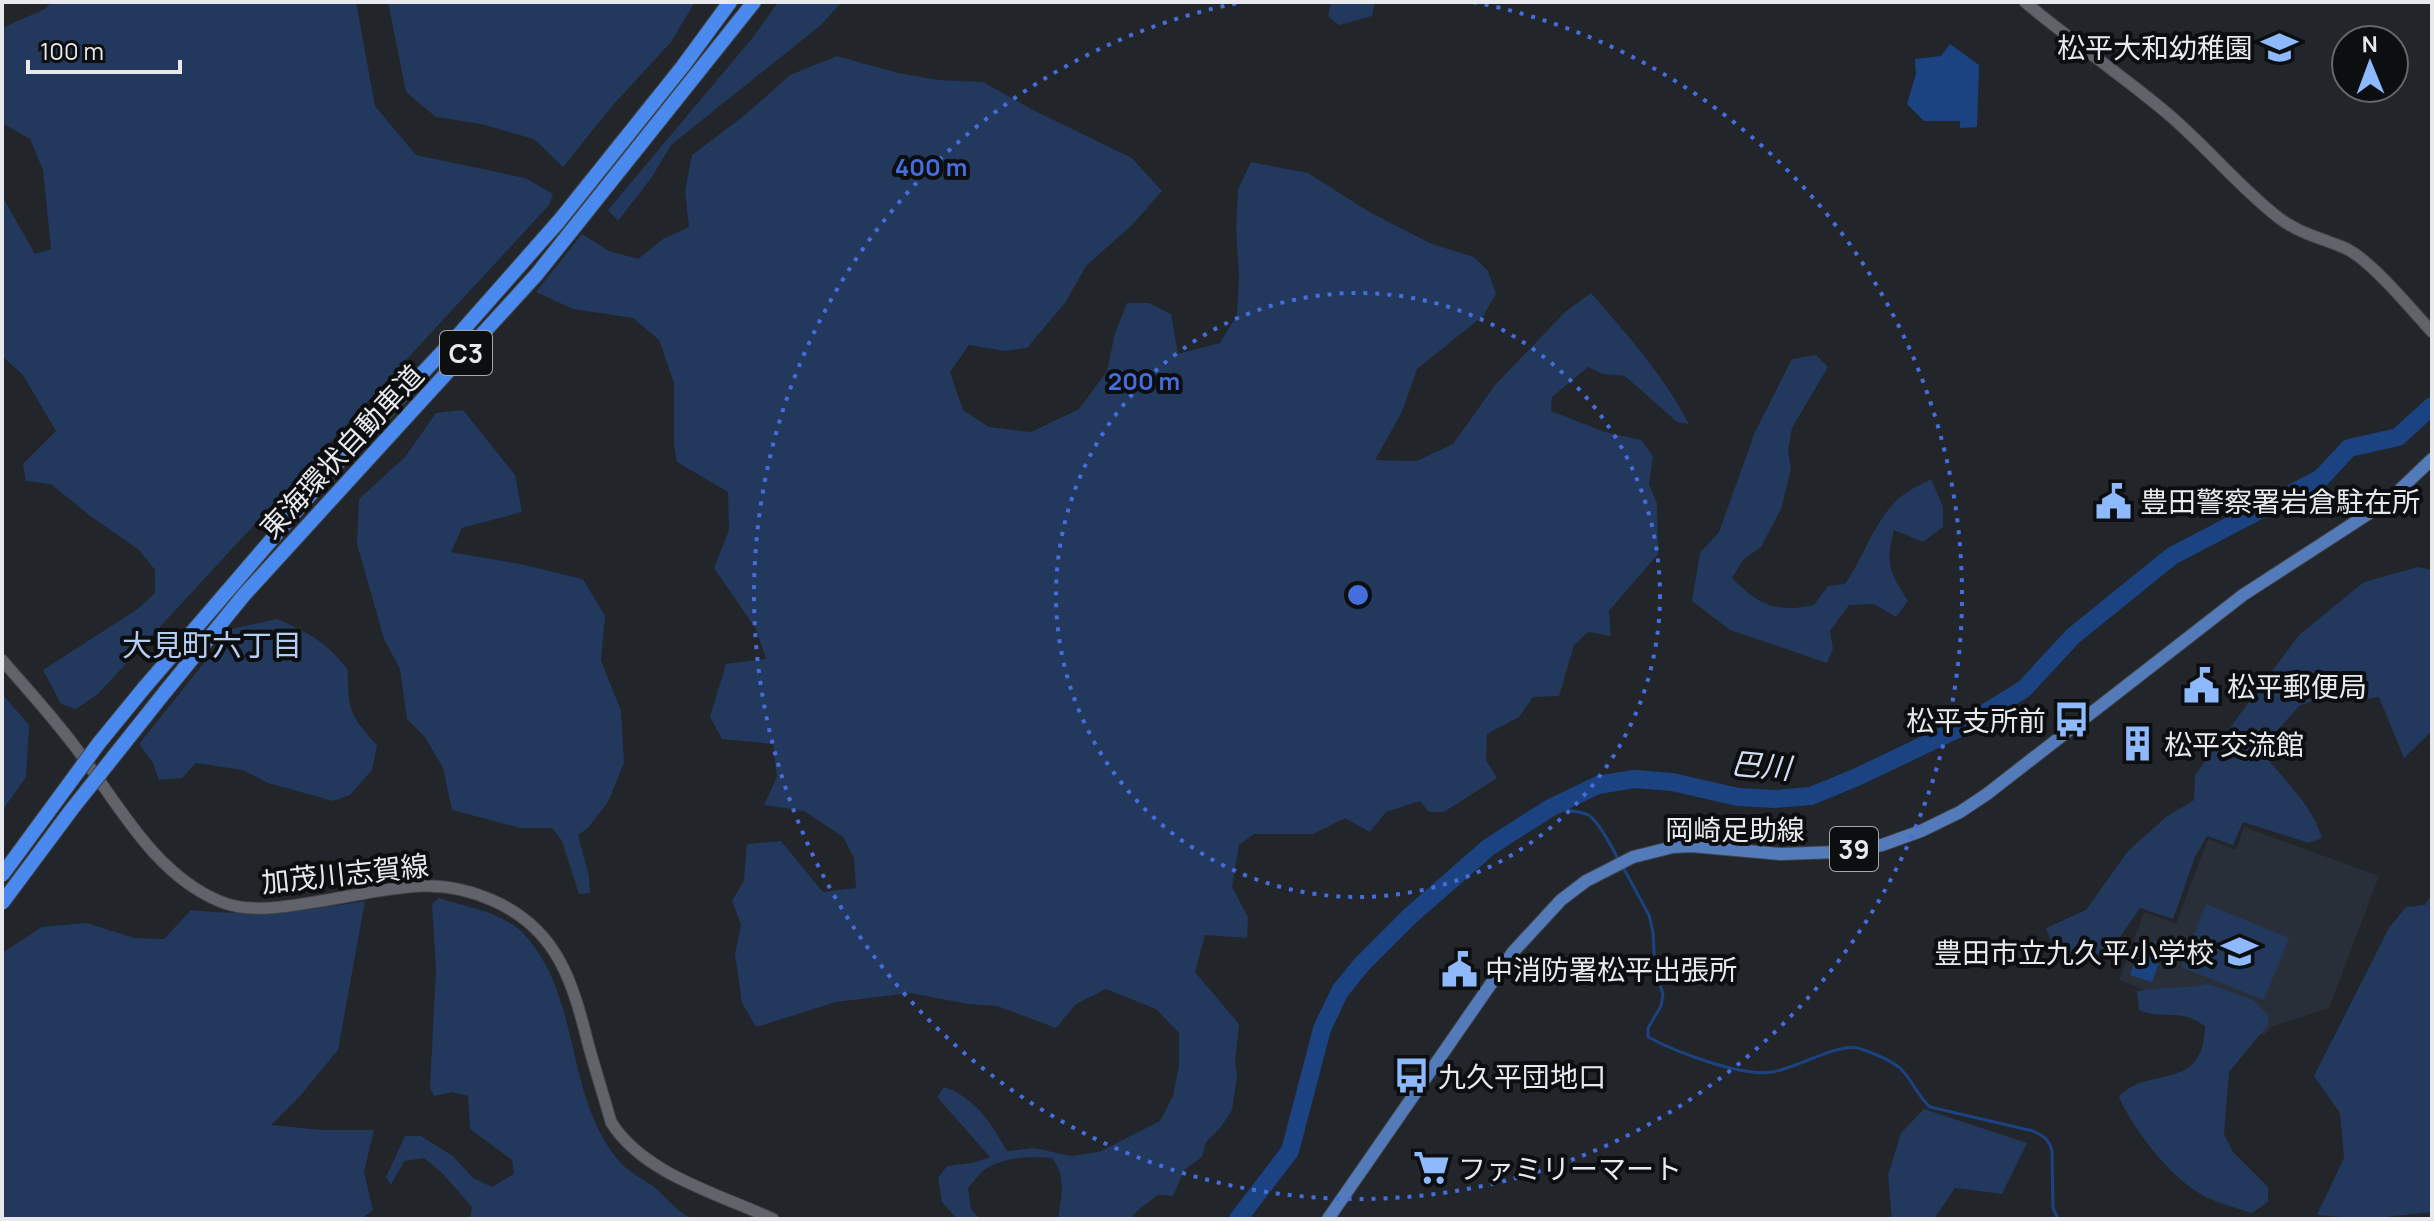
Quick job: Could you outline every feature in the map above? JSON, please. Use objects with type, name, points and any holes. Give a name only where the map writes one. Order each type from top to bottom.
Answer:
[{"type":"highway","name":"東海環状自動車道","points":[[2,875],[99,743],[144,688],[314,491],[559,221],[674,78],[730,2]]},
{"type":"highway","name":"東海環状自動車道","points":[[2,903],[72,809],[244,595],[537,274],[754,2]]},
{"type":"main road","points":[[2025,2],[2162,109],[2265,207],[2293,228],[2347,249],[2380,276],[2432,332]]},
{"type":"main road","name":"岡崎足助線","points":[[1328,1219],[1513,952],[1561,900],[1586,881],[1633,857],[1673,847],[1801,855],[1882,845],[1921,831],[1987,794],[2243,595],[2388,501],[2432,459]]},
{"type":"main road","name":"加茂川志賀線","points":[[2,660],[70,739],[154,853],[181,881],[206,895],[223,903],[286,907],[424,885],[460,889],[505,906],[540,932],[556,953],[574,989],[611,1122],[622,1140],[654,1166],[773,1219]]},
{"type":"shaded area","points":[[52,2],[356,2],[375,106],[416,155],[525,178],[553,194],[549,205],[98,694],[76,709],[61,704],[43,670],[139,608],[155,593],[155,570],[139,550],[51,484],[26,481],[23,464],[56,431],[23,375],[2,356],[2,196],[35,254],[51,249],[43,170],[30,139],[2,123],[2,28],[45,9]]},
{"type":"shaded area","points":[[388,2],[695,2],[671,42],[613,105],[563,167],[534,139],[481,124],[436,117],[406,92]]},
{"type":"shaded area","points":[[778,2],[842,2],[821,25],[671,145],[652,177],[618,221],[608,210],[754,36]]},
{"type":"shaded area","points":[[1331,2],[1375,2],[1372,16],[1339,25],[1328,16]]},
{"type":"shaded area","points":[[1950,44],[1979,65],[1977,127],[1960,128],[1960,121],[1924,121],[1907,104],[1916,74],[1915,59],[1941,56]]},
{"type":"shaded area","points":[[837,56],[898,73],[938,80],[983,82],[1132,158],[1162,191],[1132,225],[1086,266],[1065,303],[1027,348],[1004,351],[969,345],[950,372],[963,410],[989,427],[1031,432],[1079,409],[1107,371],[1115,333],[1127,303],[1149,303],[1171,314],[1178,354],[1220,343],[1237,315],[1238,189],[1251,162],[1308,173],[1371,213],[1432,244],[1474,257],[1488,271],[1496,294],[1483,316],[1417,369],[1402,412],[1375,460],[1417,461],[1453,444],[1495,385],[1565,312],[1591,293],[1656,372],[1689,424],[1677,422],[1625,376],[1603,374],[1588,367],[1552,397],[1551,411],[1605,432],[1641,440],[1653,456],[1649,484],[1657,503],[1658,554],[1609,611],[1611,636],[1588,632],[1574,645],[1559,696],[1533,697],[1519,717],[1487,734],[1486,760],[1497,778],[1444,812],[1429,812],[1420,801],[1386,812],[1370,832],[1345,818],[1313,834],[1254,834],[1239,845],[1232,887],[1248,917],[1247,938],[1205,935],[1195,972],[1239,1024],[1232,1110],[1206,1142],[1202,1157],[1184,1170],[1173,1196],[1158,1195],[1131,1219],[1058,1219],[1062,1187],[1060,1172],[1052,1158],[1036,1157],[1010,1159],[984,1170],[968,1188],[971,1209],[980,1219],[957,1219],[942,1202],[938,1178],[947,1166],[990,1157],[937,1097],[944,1087],[965,1098],[988,1121],[1007,1151],[1034,1148],[1071,1156],[1099,1152],[1160,1121],[1173,1096],[1179,1066],[1179,1033],[1156,1009],[1106,989],[1076,1004],[1056,1028],[997,1006],[910,993],[836,1002],[756,1027],[742,1003],[735,954],[741,925],[732,901],[744,880],[747,844],[781,841],[823,892],[856,888],[854,858],[843,837],[804,811],[764,805],[777,777],[773,744],[722,739],[710,717],[726,664],[766,659],[756,629],[714,568],[729,530],[728,492],[677,462],[674,383],[659,340],[633,318],[573,309],[536,292],[582,234],[609,251],[638,259],[663,239],[689,227],[685,191],[692,155],[745,115],[790,75]]},
{"type":"shaded area","points":[[1816,355],[1828,367],[1792,428],[1788,451],[1791,469],[1781,509],[1761,547],[1743,560],[1732,578],[1751,595],[1769,605],[1789,608],[1814,605],[1828,586],[1845,584],[1885,514],[1903,495],[1931,479],[1943,507],[1943,527],[1923,542],[1894,530],[1891,568],[1908,601],[1896,617],[1874,604],[1849,605],[1830,631],[1833,649],[1827,663],[1730,630],[1692,601],[1700,553],[1719,532],[1755,432],[1792,359]]},
{"type":"shaded area","points":[[463,410],[515,475],[522,512],[462,528],[451,552],[583,579],[605,616],[601,660],[621,711],[624,763],[608,802],[588,828],[578,835],[590,893],[579,894],[562,841],[552,828],[521,828],[452,810],[443,768],[425,737],[407,719],[400,669],[384,639],[357,544],[359,499],[405,457],[436,413]]},
{"type":"shaded area","points":[[2418,567],[2432,570],[2432,731],[2404,758],[2379,697],[2363,700],[2344,673],[2315,700],[2299,706],[2260,750],[2304,803],[2322,838],[2309,843],[2243,822],[2233,845],[2207,836],[2195,857],[2173,919],[2140,908],[2109,953],[2059,960],[2046,928],[2086,910],[2128,851],[2166,817],[2194,800],[2195,775],[2299,635],[2364,582]]},
{"type":"shaded area","points":[[277,619],[317,639],[348,670],[352,712],[377,745],[372,770],[350,795],[333,801],[268,783],[243,770],[196,763],[182,778],[159,780],[153,763],[139,744],[231,629]]},
{"type":"shaded area","points":[[2,694],[29,725],[26,777],[2,811]]},
{"type":"shaded area","name":"豊田市立九久平小学校","points":[[2244,827],[2379,876],[2329,1008],[2271,1027],[2265,1035],[2119,980],[2144,912],[2176,924],[2208,839],[2236,850]]},
{"type":"shaded area","points":[[2432,894],[2432,1212],[2366,1219],[2317,1215],[2344,1158],[2340,1113],[2314,1076],[2389,928],[2406,907],[2425,905]]},
{"type":"shaded area","points":[[439,898],[483,911],[505,920],[523,933],[542,958],[555,986],[589,1107],[601,1135],[619,1161],[685,1215],[700,1219],[470,1219],[472,1207],[424,1158],[404,1161],[391,1185],[386,1177],[405,1136],[421,1136],[453,1156],[473,1178],[492,1187],[514,1174],[512,1160],[470,1129],[468,1096],[452,1092],[434,1096],[430,1088],[436,969],[432,904]]},
{"type":"shaded area","points":[[365,901],[338,1050],[271,1125],[322,1130],[374,1130],[364,1172],[373,1210],[361,1219],[2,1219],[2,953],[42,927],[87,923],[134,938],[164,939],[191,910],[278,912]]},
{"type":"shaded area","points":[[2206,904],[2289,938],[2264,1000],[2181,967]]},
{"type":"shaded area","points":[[2154,941],[2165,945],[2152,982],[2130,975],[2138,951],[2149,955]]},
{"type":"shaded area","points":[[2209,984],[2253,1000],[2269,1016],[2267,1026],[2229,1072],[2224,1134],[2233,1152],[2268,1187],[2268,1202],[2252,1213],[2210,1199],[2179,1178],[2144,1138],[2119,1097],[2131,1087],[2184,1070],[2195,1062],[2202,1048],[2205,1026],[2179,1015],[2139,1010],[2137,991]]},
{"type":"shaded area","points":[[1924,1109],[2027,1143],[2002,1194],[1955,1188],[1934,1219],[1892,1219],[1888,1175],[1901,1133]]},
{"type":"waterway","name":"巴川","points":[[1238,1219],[1290,1151],[1322,1029],[1340,991],[1410,916],[1489,847],[1550,808],[1598,785],[1634,779],[1672,782],[1738,797],[1775,799],[1811,796],[1857,777],[1964,726],[2024,689],[2073,636],[2172,556],[2321,478],[2349,448],[2398,437],[2432,406]]},
{"type":"waterway","points":[[1548,805],[1590,816],[1619,861]]},
{"type":"waterway","points":[[1623,867],[1649,915],[1655,971],[1663,994],[1661,1006],[1648,1028],[1648,1037],[1709,1062],[1759,1073],[1782,1070],[1842,1049],[1861,1049],[1881,1057],[1900,1068],[1930,1107],[2033,1131],[2046,1139],[2052,1152],[2053,1208],[2058,1219]]},
{"type":"place","name":"松平大和幼稚園","points":[[2279,47]]},
{"type":"place","name":"豊田警察署岩倉駐在所","points":[[2114,501]]},
{"type":"place","name":"松平郵便局","points":[[2201,686]]},
{"type":"place","name":"松平支所前","points":[[2072,720]]},
{"type":"place","name":"松平交流館","points":[[2138,744]]},
{"type":"place","name":"豊田市立九久平小学校","points":[[2240,952]]},
{"type":"place","name":"中消防署松平出張所","points":[[1459,969]]},
{"type":"place","name":"九久平団地口","points":[[1412,1076]]},
{"type":"place","name":"ファミリーマート","points":[[1432,1168]]},
{"type":"district","name":"大見町六丁目","points":[[212,644]]}]
